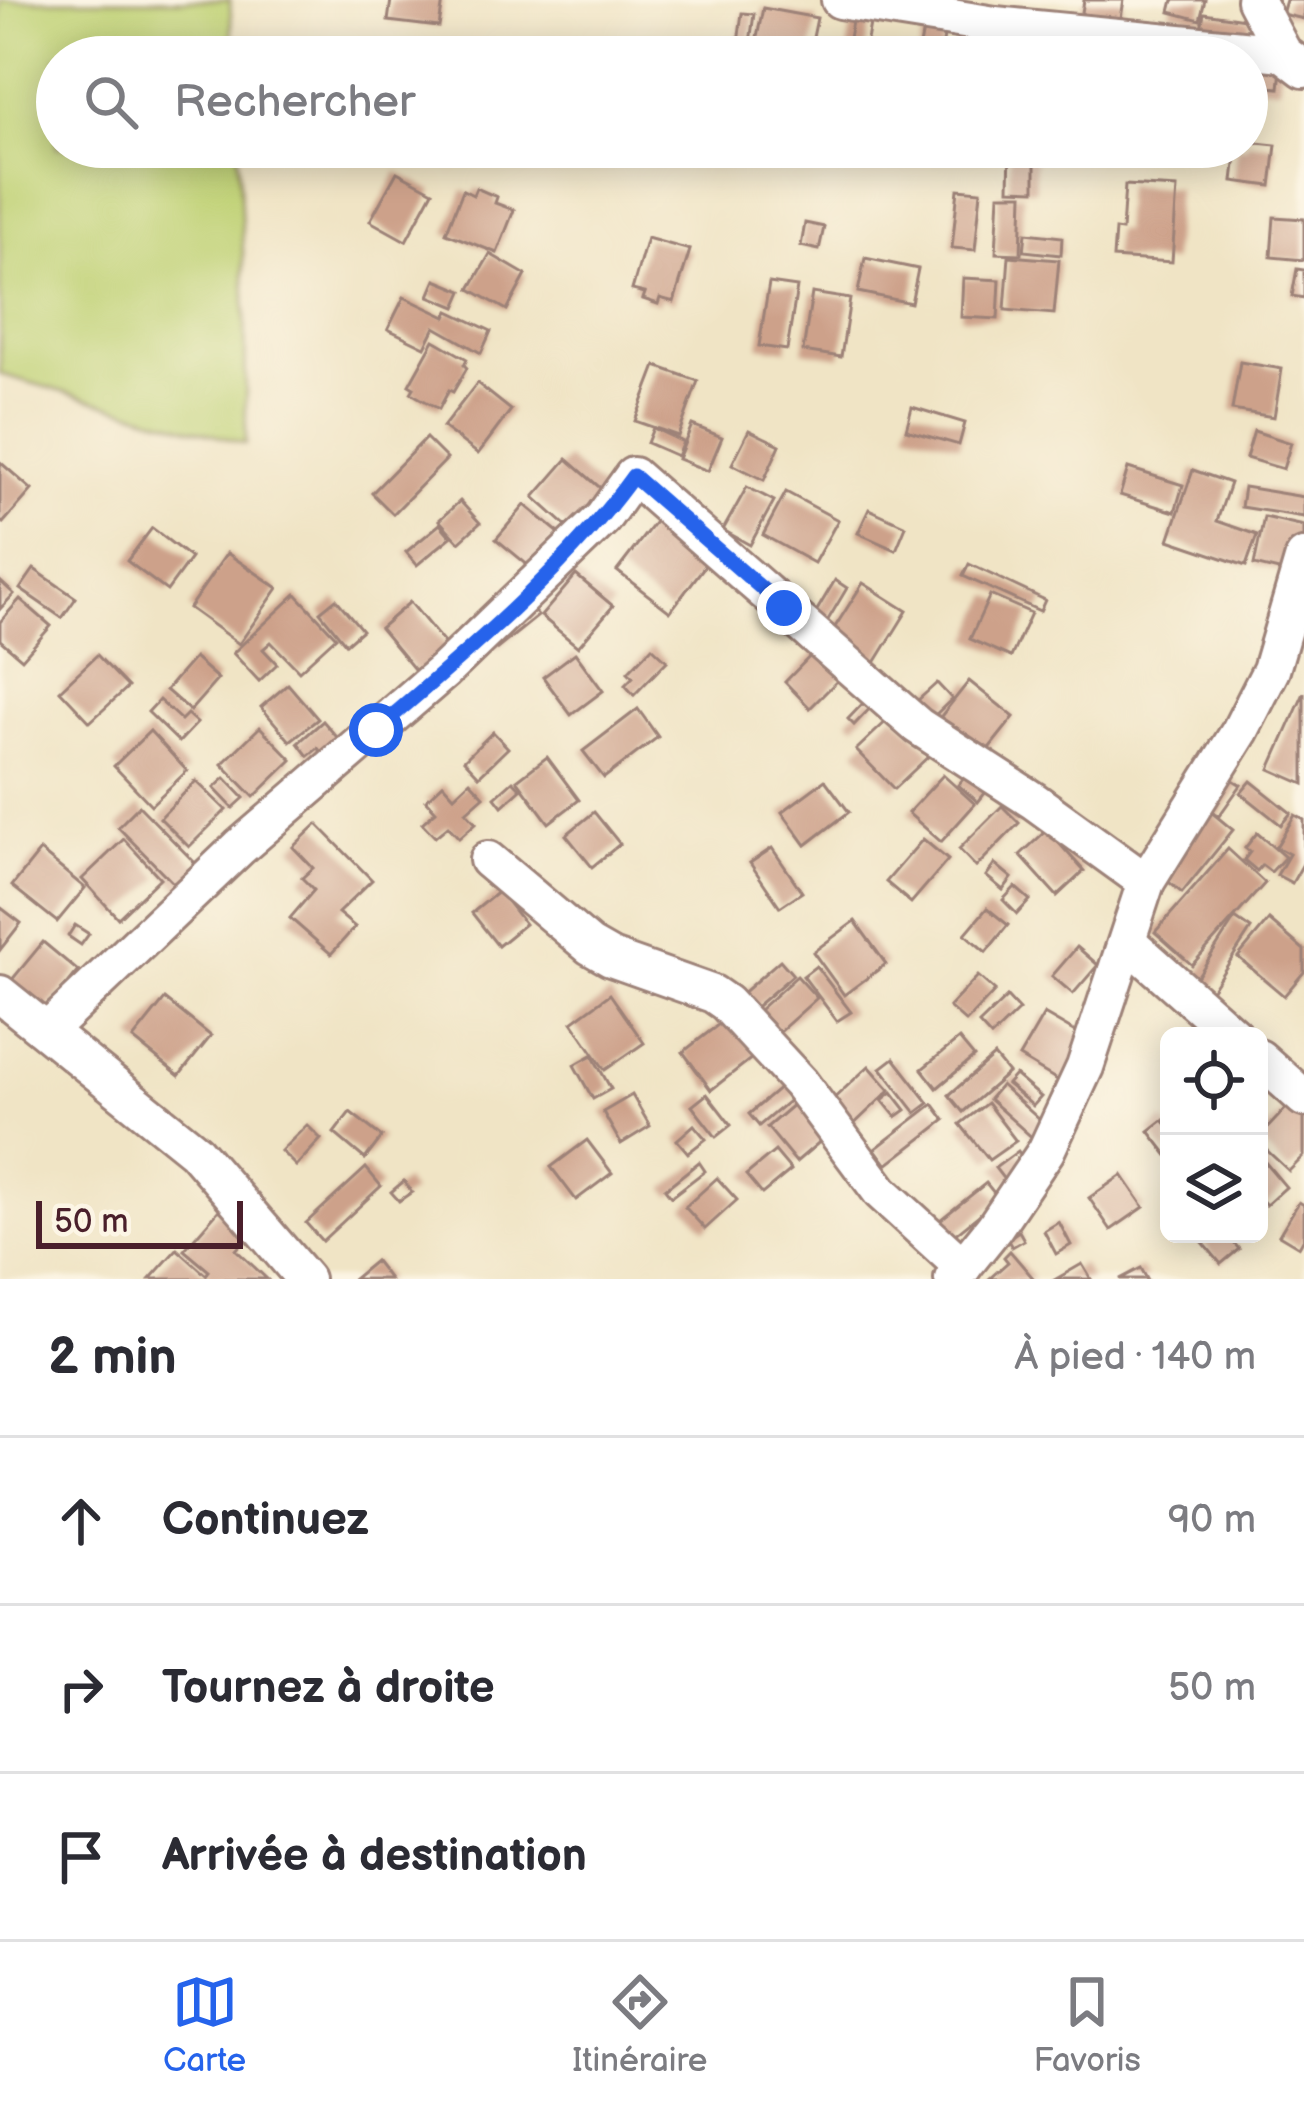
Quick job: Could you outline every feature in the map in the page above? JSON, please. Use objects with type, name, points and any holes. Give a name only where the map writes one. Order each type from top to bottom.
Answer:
[{"type":"street","points":[[840,0],[1092,36]]},
{"type":"street","points":[[1255,0],[1294,61]]},
{"type":"street","points":[[47,1031],[240,847],[445,671],[603,518],[633,476],[918,726],[1034,801],[1146,883]]},
{"type":"street","points":[[488,860],[590,946],[726,1003],[800,1083],[881,1192],[958,1273],[1046,1150],[1085,1067],[1146,883],[1240,731],[1271,670],[1304,557]]},
{"type":"street","points":[[1129,942],[1224,1027]]},
{"type":"street","points":[[0,994],[194,1151],[305,1279]]},
{"type":"street","points":[[1268,1066],[1304,1098]]},
{"type":"green space","points":[[0,0],[230,0],[232,36],[36,36],[36,168],[239,168],[246,444],[0,374]]},
{"type":"building","points":[[391,0],[443,0],[439,27],[388,21]]},
{"type":"building","points":[[1084,0],[1124,0],[1120,24],[1081,19]]},
{"type":"building","points":[[1173,0],[1205,0],[1200,20],[1170,12]]},
{"type":"building","points":[[1286,0],[1304,0],[1304,19],[1282,14]]},
{"type":"building","points":[[763,8],[817,18],[813,36],[757,36]]},
{"type":"building","points":[[742,13],[754,14],[751,36],[739,36]]},
{"type":"building","points":[[1204,13],[1251,20],[1248,36],[1200,34]]},
{"type":"building","points":[[853,15],[871,18],[868,36],[850,36]]},
{"type":"building","points":[[924,24],[945,28],[944,36],[922,36]]},
{"type":"building","points":[[972,27],[993,32],[992,36],[970,36]]},
{"type":"building","points":[[1268,59],[1282,60],[1279,88],[1268,87]]},
{"type":"building","points":[[1268,144],[1276,145],[1271,186],[1233,181],[1235,168],[1268,168]]},
{"type":"building","points":[[1010,168],[1035,168],[1035,190],[1009,189]]},
{"type":"building","points":[[397,172],[433,191],[406,241],[370,221]]},
{"type":"building","points":[[1125,185],[1177,188],[1172,262],[1113,258],[1115,230],[1122,231]]},
{"type":"building","points":[[476,188],[514,210],[497,253],[446,233],[463,190],[473,195]]},
{"type":"building","points":[[958,189],[981,191],[975,250],[952,248]]},
{"type":"building","points":[[999,194],[1023,194],[1021,254],[996,253]]},
{"type":"building","points":[[1274,217],[1304,219],[1304,260],[1271,257]]},
{"type":"building","points":[[805,223],[824,227],[819,250],[801,246]]},
{"type":"building","points":[[1026,233],[1062,237],[1061,255],[1024,251]]},
{"type":"building","points":[[647,238],[690,250],[674,302],[660,298],[658,304],[632,290]]},
{"type":"building","points":[[490,254],[526,275],[507,310],[470,289]]},
{"type":"building","points":[[1009,256],[1059,260],[1054,314],[1005,310]]},
{"type":"building","points":[[865,258],[918,269],[911,303],[858,292]]},
{"type":"building","points":[[1297,269],[1304,270],[1304,298],[1292,296]]},
{"type":"building","points":[[963,278],[1000,280],[998,319],[961,317]]},
{"type":"building","points":[[436,280],[463,291],[456,307],[429,296]]},
{"type":"building","points":[[769,283],[797,287],[787,350],[759,346]]},
{"type":"building","points":[[812,293],[850,299],[841,357],[803,351]]},
{"type":"building","points":[[404,297],[491,331],[481,353],[435,327],[425,347],[388,329]]},
{"type":"building","points":[[434,340],[467,359],[467,368],[439,409],[411,393],[414,388],[409,385]]},
{"type":"building","points":[[1240,362],[1282,369],[1274,417],[1232,410]]},
{"type":"building","points":[[656,366],[698,381],[678,436],[635,421]]},
{"type":"building","points":[[477,383],[511,410],[478,454],[443,427]]},
{"type":"building","points":[[912,407],[965,423],[959,445],[906,430]]},
{"type":"building","points":[[692,425],[722,437],[708,471],[678,459]]},
{"type":"building","points":[[653,428],[683,442],[677,456],[647,443]]},
{"type":"building","points":[[749,430],[780,445],[764,480],[732,464]]},
{"type":"building","points":[[1254,431],[1291,443],[1283,469],[1246,458]]},
{"type":"building","points":[[426,438],[447,459],[393,514],[372,493]]},
{"type":"building","points":[[567,459],[605,492],[572,531],[534,497]]},
{"type":"building","points":[[0,462],[32,490],[3,523],[0,521]]},
{"type":"building","points":[[1128,468],[1183,485],[1175,512],[1120,495]]},
{"type":"building","points":[[1193,470],[1230,483],[1217,521],[1257,535],[1246,566],[1169,540]]},
{"type":"building","points":[[747,487],[774,501],[750,545],[723,530]]},
{"type":"building","points":[[1244,487],[1304,497],[1304,517],[1241,507]]},
{"type":"building","points":[[786,492],[838,520],[814,563],[763,535]]},
{"type":"building","points":[[460,501],[480,523],[459,542],[439,520]]},
{"type":"building","points":[[525,505],[559,533],[530,567],[496,539]]},
{"type":"building","points":[[869,509],[906,526],[896,550],[858,533]]},
{"type":"building","points":[[1264,517],[1304,526],[1304,577],[1254,565]]},
{"type":"building","points":[[657,519],[710,559],[670,612],[617,571]]},
{"type":"building","points":[[440,524],[451,537],[417,565],[406,552]]},
{"type":"building","points":[[152,528],[191,558],[167,591],[127,561]]},
{"type":"building","points":[[227,553],[278,588],[239,644],[189,608]]},
{"type":"building","points":[[969,564],[1045,600],[1040,611],[963,576]]},
{"type":"building","points":[[34,569],[76,598],[62,618],[20,589]]},
{"type":"building","points":[[576,575],[613,606],[578,647],[541,616]]},
{"type":"building","points":[[835,580],[847,588],[825,625],[813,617]]},
{"type":"building","points":[[0,581],[14,594],[0,609]]},
{"type":"building","points":[[863,583],[907,611],[873,666],[828,638]]},
{"type":"building","points":[[296,594],[336,637],[299,671],[271,642],[263,649],[277,664],[259,681],[233,653]]},
{"type":"building","points":[[990,595],[1031,613],[1011,657],[970,639]]},
{"type":"building","points":[[20,599],[51,626],[22,659],[0,640],[0,622]]},
{"type":"building","points":[[336,599],[362,630],[346,644],[320,612]]},
{"type":"building","points":[[410,602],[449,649],[419,675],[380,628]]},
{"type":"building","points":[[528,605],[538,616],[497,649],[488,637]]},
{"type":"building","points":[[652,647],[667,661],[634,695],[625,685],[633,677],[628,672]]},
{"type":"building","points":[[816,650],[843,675],[810,708],[785,682]]},
{"type":"building","points":[[575,653],[603,691],[571,715],[543,677]]},
{"type":"building","points":[[97,655],[128,687],[90,722],[60,690]]},
{"type":"building","points":[[194,658],[218,679],[190,711],[166,690]]},
{"type":"building","points":[[969,681],[1014,717],[982,757],[938,720]]},
{"type":"building","points":[[937,683],[952,699],[932,718],[916,702]]},
{"type":"building","points":[[288,684],[318,719],[290,741],[261,707]]},
{"type":"building","points":[[1304,693],[1304,784],[1270,769]]},
{"type":"building","points":[[870,696],[876,702],[854,725],[848,719]]},
{"type":"building","points":[[159,700],[181,720],[187,714],[197,723],[179,742],[148,712]]},
{"type":"building","points":[[638,709],[658,737],[604,778],[583,751]]},
{"type":"building","points":[[894,714],[932,753],[894,789],[856,750]]},
{"type":"building","points":[[323,721],[342,743],[325,757],[318,748],[308,756],[298,743]]},
{"type":"building","points":[[260,727],[292,760],[254,797],[222,764]]},
{"type":"building","points":[[150,731],[187,771],[151,805],[114,766]]},
{"type":"building","points":[[493,732],[508,748],[479,776],[464,760]]},
{"type":"building","points":[[547,757],[579,800],[549,823],[517,780]]},
{"type":"building","points":[[970,771],[989,788],[978,802],[958,785]]},
{"type":"building","points":[[943,775],[975,804],[941,842],[908,813]]},
{"type":"building","points":[[225,778],[244,798],[233,808],[214,788]]},
{"type":"building","points":[[1230,778],[1241,785],[1219,816],[1208,809]]},
{"type":"building","points":[[825,780],[849,812],[806,845],[782,812]]},
{"type":"building","points":[[196,781],[226,810],[189,847],[160,818]]},
{"type":"building","points":[[470,781],[484,796],[466,812],[476,823],[459,838],[448,826],[435,837],[422,823],[436,811],[426,800],[443,784],[454,796]]},
{"type":"building","points":[[513,781],[521,789],[502,806],[495,797]]},
{"type":"building","points":[[1251,781],[1291,813],[1281,825],[1241,793]]},
{"type":"building","points":[[139,806],[203,871],[182,892],[118,827]]},
{"type":"building","points":[[1002,806],[1019,823],[976,867],[959,849]]},
{"type":"building","points":[[1210,811],[1233,830],[1182,893],[1159,874]]},
{"type":"building","points":[[594,812],[620,844],[592,867],[566,835]]},
{"type":"building","points":[[1295,815],[1304,820],[1304,862],[1292,883],[1277,875],[1289,854],[1276,847]]},
{"type":"building","points":[[317,824],[372,880],[338,913],[355,927],[331,954],[290,918],[314,890],[302,878],[313,868],[293,847]]},
{"type":"building","points":[[1047,830],[1084,871],[1057,896],[1020,855]]},
{"type":"building","points":[[1257,833],[1285,857],[1271,872],[1262,865],[1257,871],[1244,860],[1250,852],[1245,848]]},
{"type":"building","points":[[124,839],[160,878],[118,918],[82,879]]},
{"type":"building","points":[[923,839],[948,860],[911,903],[886,882]]},
{"type":"building","points":[[772,848],[802,892],[780,907],[750,863]]},
{"type":"building","points":[[1228,849],[1265,883],[1192,965],[1155,932]]},
{"type":"building","points":[[40,851],[85,888],[57,922],[12,886]]},
{"type":"building","points":[[995,864],[1012,878],[1003,890],[986,876]]},
{"type":"building","points":[[1015,887],[1030,900],[1017,914],[1003,900]]},
{"type":"building","points":[[499,891],[525,924],[498,946],[472,913]]},
{"type":"building","points":[[0,907],[21,923],[0,950]]},
{"type":"building","points":[[987,908],[1008,925],[986,952],[965,934]]},
{"type":"building","points":[[1235,918],[1251,929],[1208,995],[1192,985]]},
{"type":"building","points":[[1269,920],[1304,950],[1304,972],[1284,996],[1238,957]]},
{"type":"building","points":[[855,921],[886,964],[844,995],[813,952]]},
{"type":"building","points":[[75,925],[89,934],[81,945],[68,936]]},
{"type":"building","points":[[43,942],[78,971],[41,1017],[6,987]]},
{"type":"building","points":[[1077,947],[1098,965],[1073,994],[1052,976]]},
{"type":"building","points":[[780,960],[793,975],[751,1011],[739,996]]},
{"type":"building","points":[[816,966],[851,1012],[837,1021],[803,976]]},
{"type":"building","points":[[797,976],[817,998],[779,1032],[759,1010]]},
{"type":"building","points":[[978,976],[995,991],[966,1022],[949,1007]]},
{"type":"building","points":[[610,994],[644,1043],[605,1070],[572,1022]]},
{"type":"building","points":[[1007,997],[1019,1010],[991,1037],[979,1024]]},
{"type":"building","points":[[165,999],[211,1036],[179,1076],[133,1039]]},
{"type":"building","points":[[1044,1014],[1089,1040],[1064,1084],[1019,1057]]},
{"type":"building","points":[[728,1017],[757,1054],[711,1090],[683,1052]]},
{"type":"building","points":[[959,1039],[974,1057],[937,1088],[922,1069]]},
{"type":"building","points":[[592,1055],[611,1089],[593,1099],[574,1065]]},
{"type":"building","points":[[994,1056],[1008,1073],[963,1112],[949,1095]]},
{"type":"building","points":[[894,1058],[929,1103],[916,1113],[881,1068]]},
{"type":"building","points":[[869,1066],[890,1090],[851,1127],[829,1103]]},
{"type":"building","points":[[1015,1075],[1041,1097],[1033,1106],[1007,1084]]},
{"type":"building","points":[[788,1081],[798,1093],[759,1126],[749,1114]]},
{"type":"building","points":[[1001,1085],[1042,1122],[1035,1131],[1040,1136],[1036,1141],[989,1099]]},
{"type":"building","points":[[892,1092],[906,1110],[896,1117],[882,1100]]},
{"type":"building","points":[[707,1094],[731,1125],[716,1137],[692,1106]]},
{"type":"building","points":[[632,1095],[650,1126],[621,1144],[603,1112]]},
{"type":"building","points":[[801,1098],[830,1133],[796,1162],[767,1127]]},
{"type":"building","points":[[987,1103],[1016,1141],[989,1160],[960,1124]]},
{"type":"building","points":[[1291,1103],[1304,1115],[1304,1156],[1289,1171],[1268,1151],[1268,1127]]},
{"type":"building","points":[[933,1104],[945,1120],[887,1165],[875,1149]]},
{"type":"building","points":[[350,1112],[382,1137],[365,1159],[334,1133]]},
{"type":"building","points":[[1160,1122],[1160,1145],[1149,1131]]},
{"type":"building","points":[[307,1125],[321,1139],[296,1166],[281,1151]]},
{"type":"building","points":[[694,1125],[706,1139],[688,1153],[677,1140]]},
{"type":"building","points":[[587,1140],[612,1173],[576,1200],[551,1167]]},
{"type":"building","points":[[775,1151],[791,1170],[762,1194],[746,1175]]},
{"type":"building","points":[[1018,1151],[1028,1165],[1005,1181],[995,1168]]},
{"type":"building","points":[[699,1162],[705,1171],[671,1197],[665,1189]]},
{"type":"building","points":[[1268,1166],[1286,1187],[1268,1203]]},
{"type":"building","points":[[366,1168],[381,1186],[322,1241],[306,1223]]},
{"type":"building","points":[[1122,1175],[1144,1207],[1111,1230],[1089,1198]]},
{"type":"building","points":[[717,1178],[737,1200],[705,1229],[685,1207]]},
{"type":"building","points":[[404,1181],[412,1192],[399,1201],[391,1192]]},
{"type":"building","points":[[986,1183],[999,1199],[948,1240],[935,1224]]},
{"type":"building","points":[[1299,1202],[1304,1205],[1304,1238],[1299,1247],[1279,1235]]},
{"type":"building","points":[[219,1210],[248,1236],[236,1250],[267,1279],[150,1279],[177,1249],[206,1275],[209,1271],[184,1250]]},
{"type":"building","points":[[1059,1222],[1071,1245],[1056,1254],[1044,1231]]},
{"type":"building","points":[[1019,1231],[1024,1240],[1012,1247],[1007,1239]]},
{"type":"building","points":[[1204,1243],[1234,1243],[1239,1249],[1221,1264]]},
{"type":"building","points":[[1010,1251],[1034,1279],[989,1279],[1008,1262],[1004,1257]]},
{"type":"building","points":[[375,1261],[389,1279],[353,1279]]},
{"type":"building","points":[[1082,1264],[1091,1279],[1056,1279]]},
{"type":"building","points":[[1141,1268],[1147,1279],[1120,1279]]},
{"type":"route","points":[[376,730],[445,671],[603,518],[633,476],[784,608]]}]
